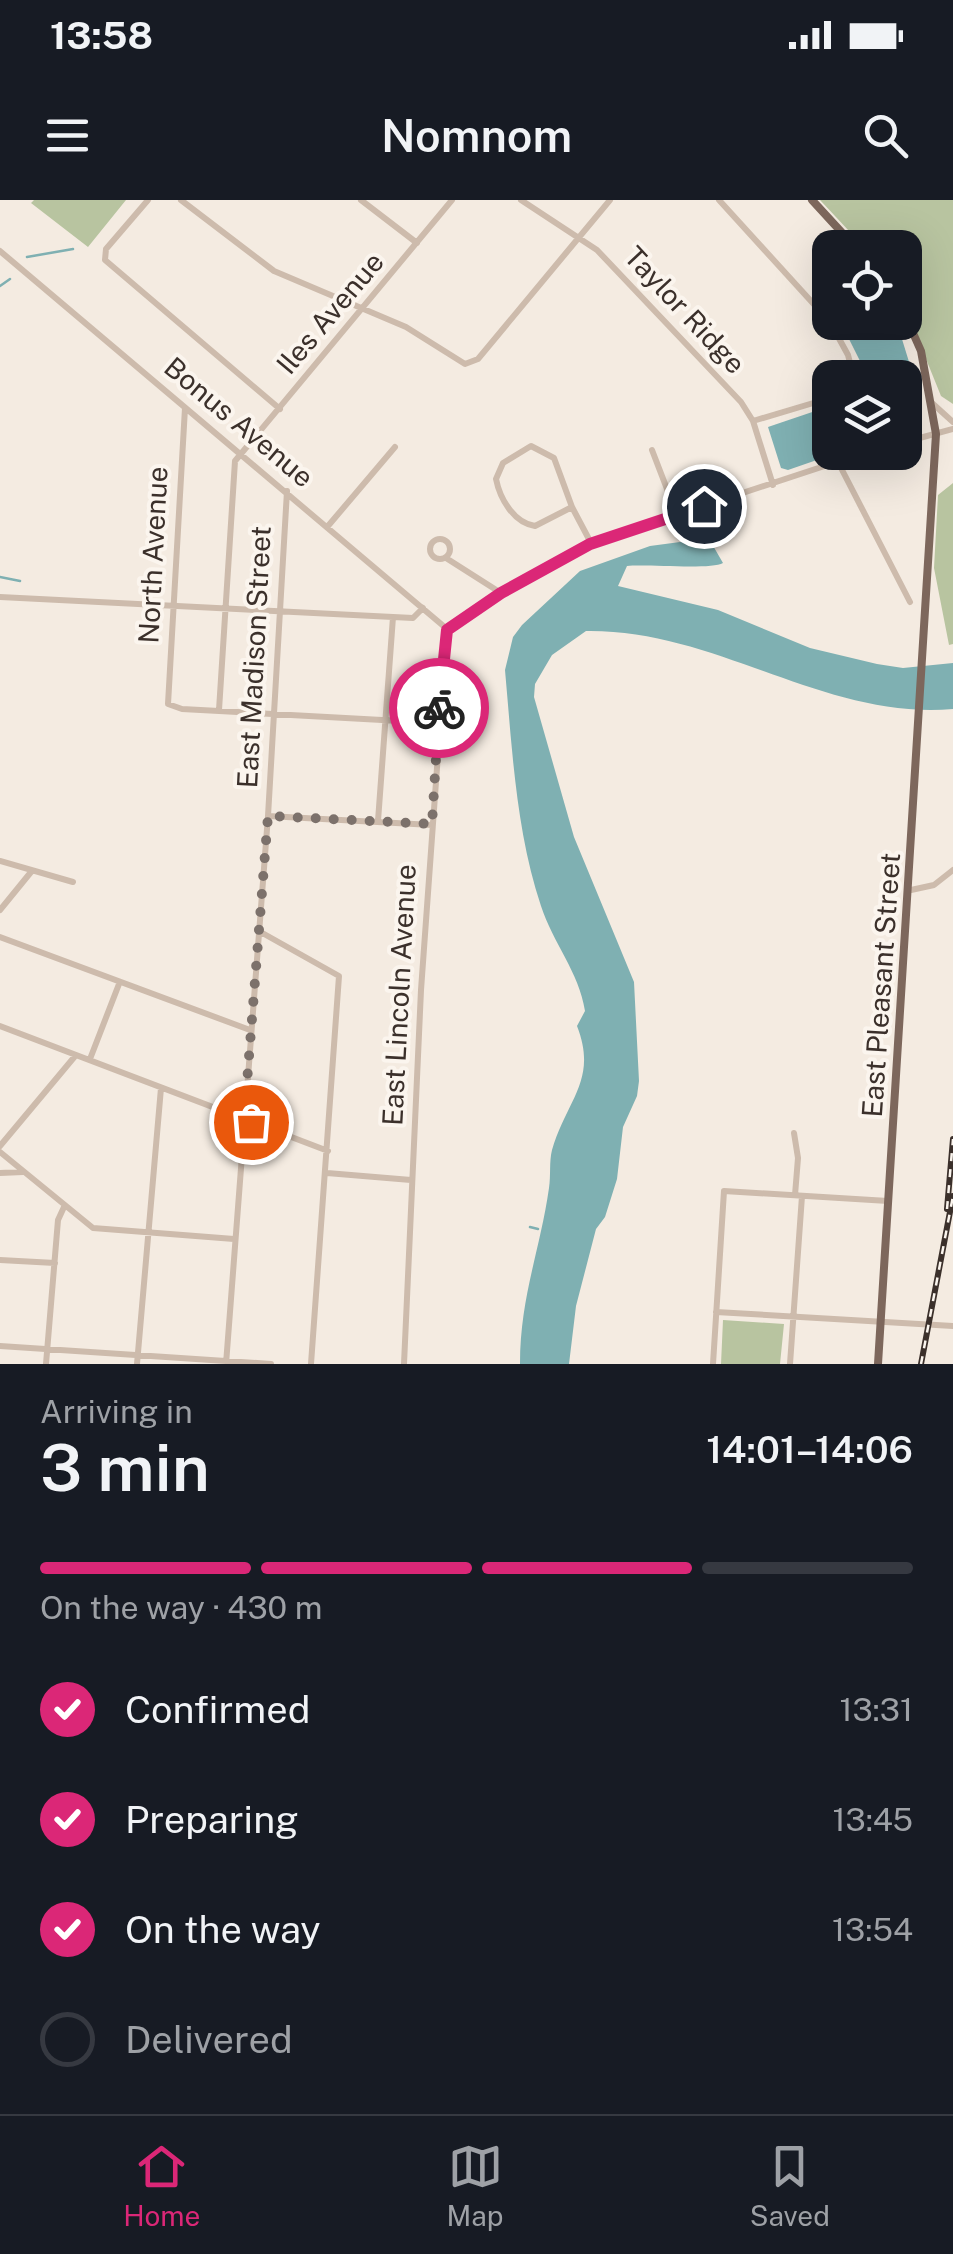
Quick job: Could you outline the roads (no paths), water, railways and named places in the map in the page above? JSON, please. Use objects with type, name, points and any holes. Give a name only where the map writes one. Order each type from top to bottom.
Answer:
[{"type":"main road","points":[[812,200],[840,230]]},
{"type":"main road","name":"East Pleasant Street","points":[[878,1364],[911,890],[936,434],[916,340]]},
{"type":"street","points":[[148,200],[103,255],[280,409]]},
{"type":"street","points":[[180,200],[274,271],[364,308],[466,364],[478,359],[610,200]]},
{"type":"street","points":[[361,200],[417,243]]},
{"type":"street","name":"Iles Avenue","points":[[242,454],[452,200]]},
{"type":"street","name":"Taylor Ridge","points":[[521,200],[580,236],[713,370],[753,421],[773,485]]},
{"type":"street","points":[[719,200],[812,302]]},
{"type":"street","name":"Bonus Avenue","points":[[0,251],[447,630]]},
{"type":"street","points":[[922,438],[953,425],[932,402]]},
{"type":"street","points":[[753,421],[812,403]]},
{"type":"street","name":"North Avenue","points":[[186,406],[169,706],[219,710]]},
{"type":"street","points":[[328,526],[396,448]]},
{"type":"street","points":[[572,507],[540,524],[525,524],[500,494],[498,470],[522,448],[544,448],[554,458],[590,544]]},
{"type":"street","points":[[652,450],[677,514]]},
{"type":"street","points":[[242,454],[235,461],[219,710],[438,723]]},
{"type":"street","points":[[447,630],[501,593],[590,544],[815,470]]},
{"type":"street","points":[[842,470],[910,602]]},
{"type":"street","name":"East Madison Street","points":[[226,1362],[268,816],[287,492]]},
{"type":"street","points":[[446,558],[501,593]]},
{"type":"street","points":[[0,597],[414,618],[424,608]]},
{"type":"street","points":[[378,822],[393,617]]},
{"type":"street","name":"East Lincoln Avenue","points":[[404,1364],[411,1180],[447,630]]},
{"type":"street","points":[[268,816],[432,824]]},
{"type":"street","points":[[0,861],[72,882]]},
{"type":"street","points":[[911,890],[934,885],[953,870]]},
{"type":"street","points":[[0,910],[31,872]]},
{"type":"street","points":[[257,930],[339,976],[311,1364]]},
{"type":"street","points":[[0,936],[119,984],[250,1030]]},
{"type":"street","points":[[90,1059],[119,984]]},
{"type":"street","points":[[0,1026],[328,1151]]},
{"type":"street","points":[[76,1054],[0,1149],[92,1228],[234,1239]]},
{"type":"street","points":[[137,1364],[161,1088]]},
{"type":"street","points":[[790,1364],[798,1196],[794,1134]]},
{"type":"street","points":[[0,1172],[23,1172]]},
{"type":"street","points":[[326,1173],[411,1180]]},
{"type":"street","points":[[713,1364],[724,1191],[890,1201]]},
{"type":"street","points":[[46,1364],[59,1216],[64,1206]]},
{"type":"street","points":[[0,1260],[55,1264]]},
{"type":"street","points":[[716,1312],[953,1326]]},
{"type":"street","points":[[0,1346],[271,1364]]},
{"type":"water","points":[[850,340],[902,340],[908,360],[860,360]]},
{"type":"water","points":[[812,412],[812,462],[788,470],[781,468],[768,427]]},
{"type":"water","points":[[695,540],[712,544],[723,563],[627,566],[618,586],[718,610],[810,648],[877,664],[903,668],[953,663],[953,709],[905,709],[859,701],[681,644],[634,634],[586,631],[552,655],[535,684],[534,697],[574,837],[634,982],[639,1081],[637,1096],[623,1127],[617,1179],[605,1217],[596,1229],[576,1306],[569,1364],[520,1364],[523,1317],[550,1183],[552,1150],[582,1076],[583,1045],[577,1026],[585,1011],[577,983],[546,920],[533,878],[516,789],[505,670],[513,637],[522,625],[580,571],[650,546]]},
{"type":"waterway","points":[[27,257],[73,249]]},
{"type":"waterway","points":[[0,286],[10,279]]},
{"type":"waterway","points":[[0,577],[20,581]]},
{"type":"waterway","points":[[530,1227],[538,1229]]},
{"type":"railway","points":[[947,1209],[953,1139]]},
{"type":"railway","points":[[921,1364],[953,1196]]}]
